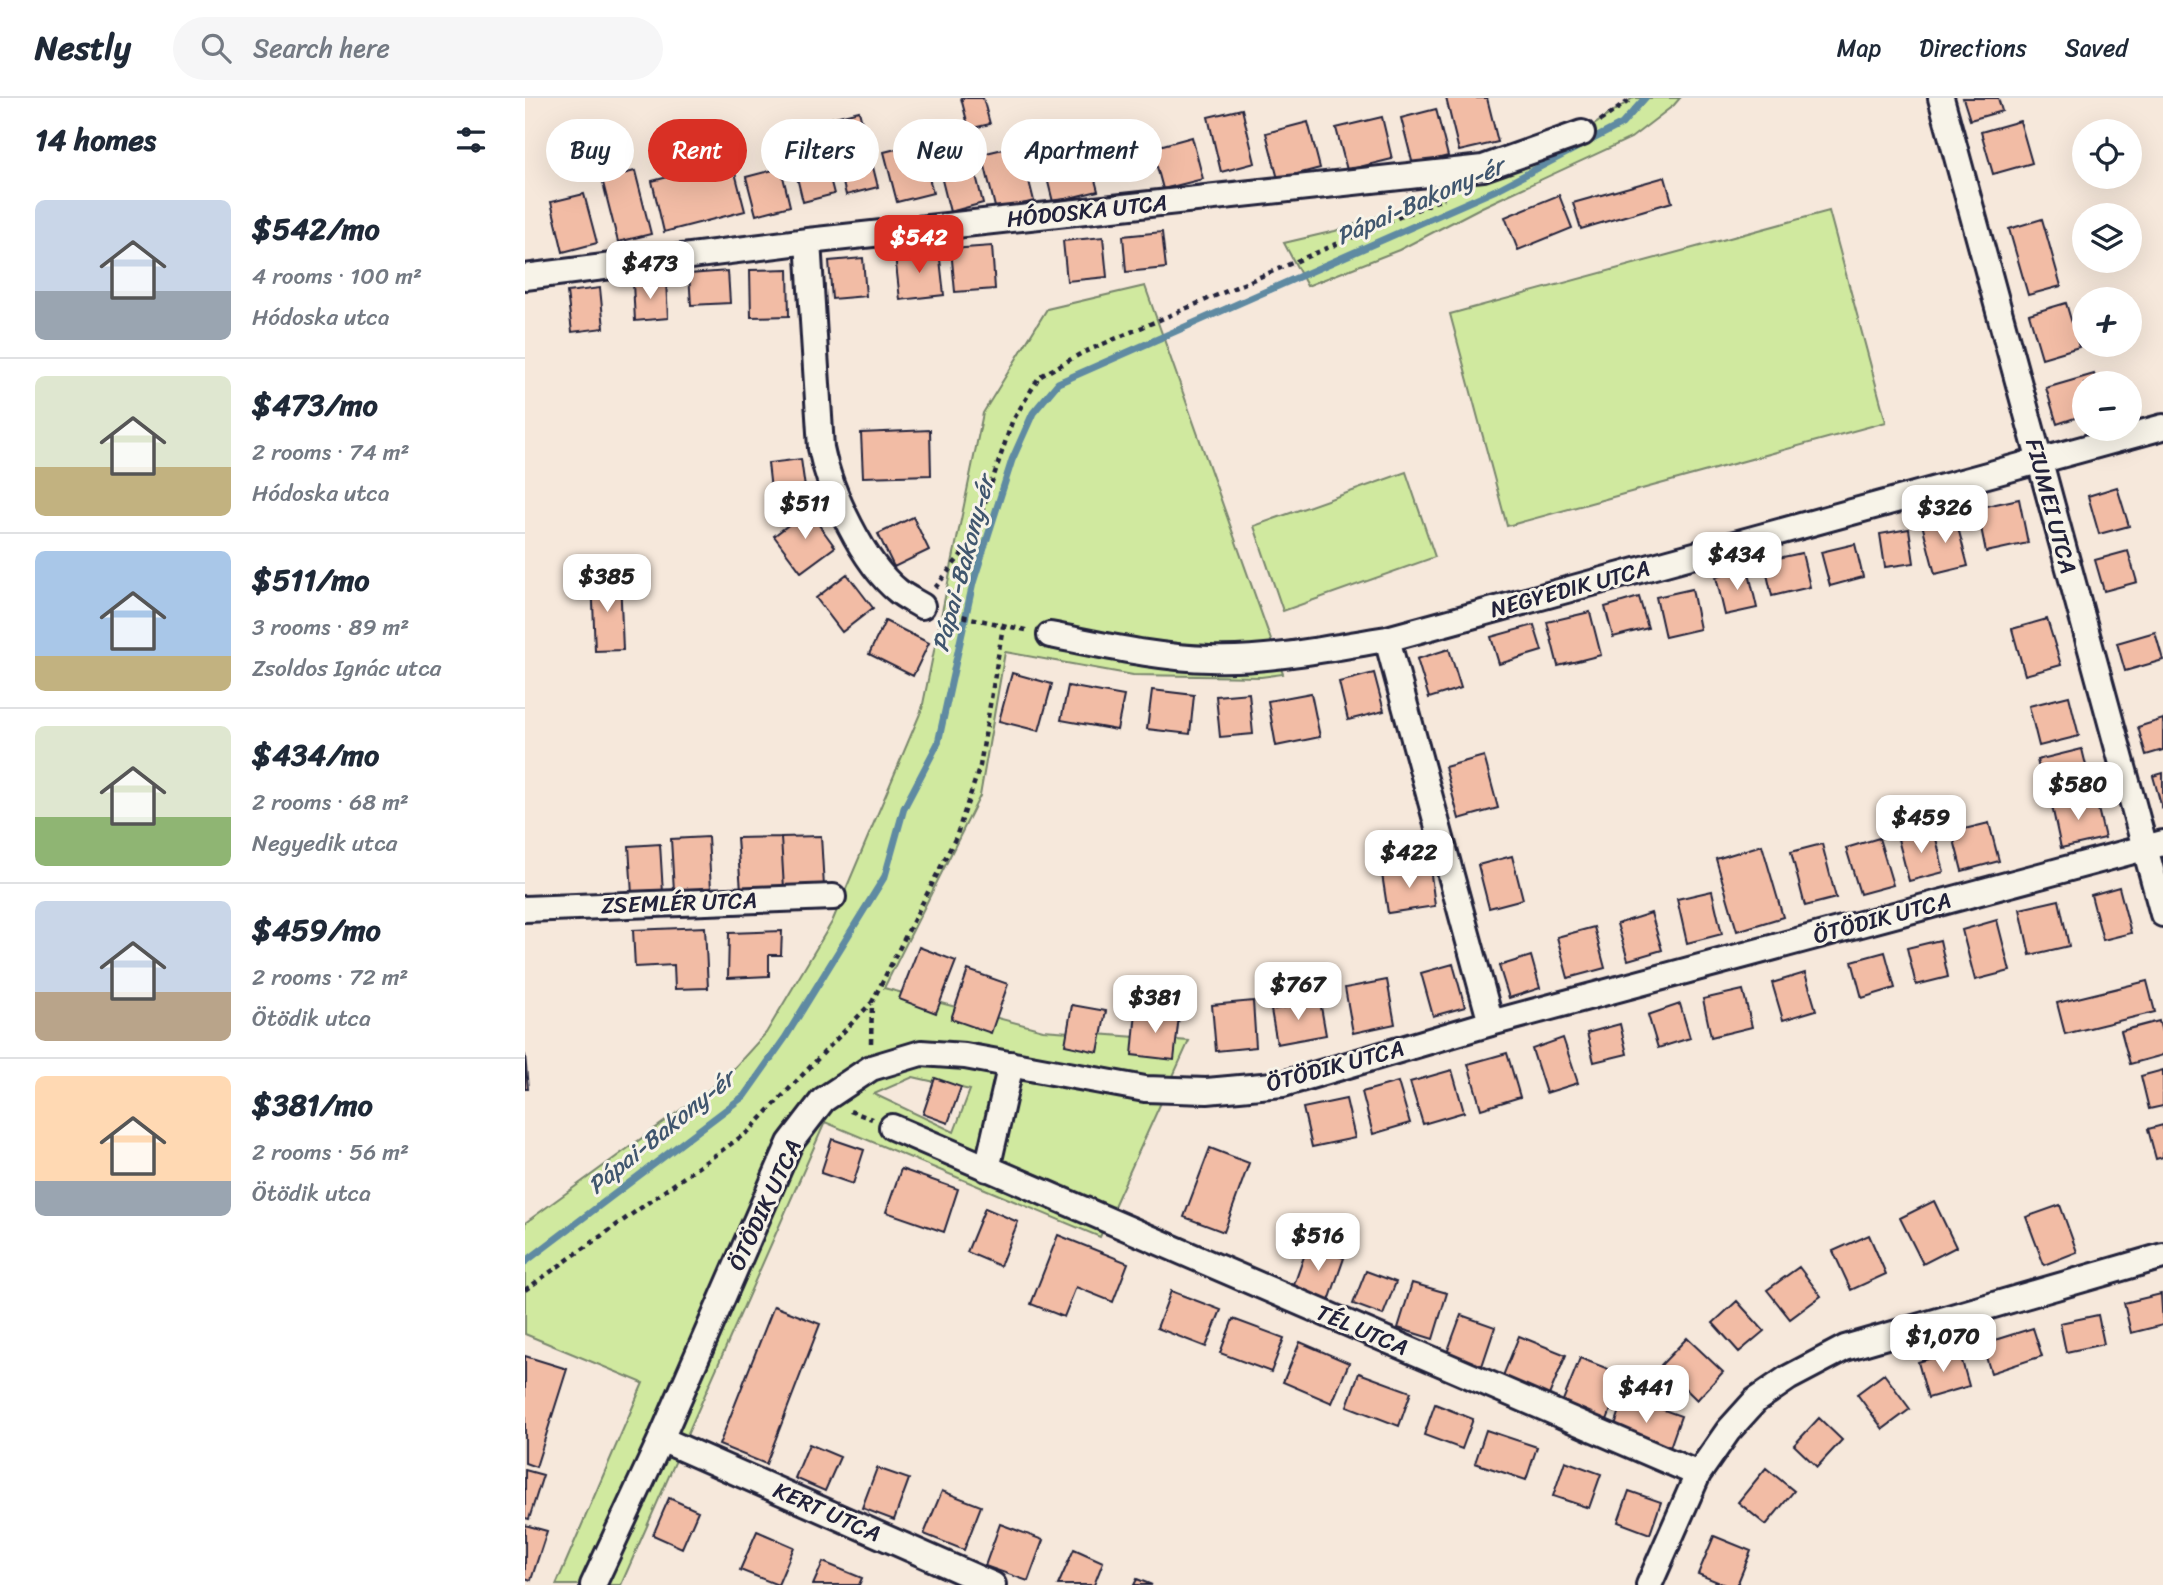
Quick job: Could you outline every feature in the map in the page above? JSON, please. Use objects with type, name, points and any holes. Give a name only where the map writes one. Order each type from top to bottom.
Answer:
[{"type":"street","name":"FIUMEI UTCA","points":[[1941,98],[2038,461],[2154,845],[2163,914]]},
{"type":"street","name":"HÓDOSKA UTCA","points":[[525,277],[808,241],[1483,168],[1582,133]]},
{"type":"street","points":[[808,241],[821,448],[826,471],[833,491],[873,566],[898,591],[932,609]]},
{"type":"street","name":"NEGYEDIK UTCA","points":[[1050,635],[1137,651],[1210,659],[1293,654],[1387,639],[2163,427]]},
{"type":"street","points":[[1387,639],[1491,1023]]},
{"type":"street","name":"ÖTÖDIK UTCA","points":[[593,1585],[661,1439],[790,1143],[823,1100],[871,1068],[921,1053],[965,1056],[1145,1089],[1207,1091],[1283,1084],[1491,1023],[2154,845]]},
{"type":"street","name":"ZSEMLÉR UTCA","points":[[525,909],[833,897]]},
{"type":"street","points":[[988,1169],[1011,1064]]},
{"type":"street","name":"TÉL UTCA","points":[[892,1127],[1698,1474]]},
{"type":"street","points":[[1649,1585],[1698,1474],[1728,1431],[1756,1400],[1788,1378],[1845,1348],[2163,1256]]},
{"type":"street","name":"KERT UTCA","points":[[661,1439],[993,1585]]},
{"type":"path","points":[[1582,133],[1633,98]]},
{"type":"path","points":[[525,1290],[749,1131],[872,1002],[956,837],[980,766],[1003,625],[932,609],[972,541],[1012,422],[1039,377],[1082,353],[1452,195]]},
{"type":"path","points":[[871,1068],[872,1002]]},
{"type":"path","points":[[823,1100],[892,1127]]},
{"type":"green space","points":[[1633,98],[1680,98],[1631,138],[1482,207],[1399,250],[1307,286],[1284,243],[1335,231],[1400,209],[1582,133]]},
{"type":"green space","points":[[1829,211],[1886,422],[1507,526],[1450,314]]},
{"type":"green space","points":[[1145,286],[1283,674],[1261,677],[1133,675],[1005,652],[980,796],[884,988],[1043,1030],[1189,1041],[1100,1237],[825,1122],[621,1585],[556,1585],[643,1383],[525,1334],[525,1223],[726,1077],[766,1033],[832,922],[922,709],[983,413],[1047,309]],"holes":[[[913,1077],[970,1090],[954,1132],[874,1094]]]},
{"type":"green space","points":[[1406,472],[1435,557],[1283,611],[1254,526]]},
{"type":"building","points":[[961,98],[983,98],[990,124],[987,125],[987,119],[966,119]]},
{"type":"building","points":[[1446,98],[1487,98],[1498,142],[1459,151]]},
{"type":"building","points":[[1963,98],[1998,98],[2002,111],[1970,120]]},
{"type":"building","points":[[1242,109],[1255,163],[1221,172],[1208,117]]},
{"type":"building","points":[[1436,109],[1448,156],[1413,165],[1401,118]]},
{"type":"building","points":[[859,111],[861,119],[827,119]]},
{"type":"building","points":[[1382,117],[1392,159],[1347,170],[1336,128]]},
{"type":"building","points":[[2020,121],[2032,163],[1993,174],[1981,132]]},
{"type":"building","points":[[1308,122],[1320,168],[1278,179],[1266,133]]},
{"type":"building","points":[[1192,137],[1203,179],[1163,189],[1162,145]]},
{"type":"building","points":[[893,150],[893,182],[930,182],[933,193],[897,202],[884,152]]},
{"type":"building","points":[[1001,150],[1001,182],[1029,182],[1034,201],[996,211],[987,174],[987,153]]},
{"type":"building","points":[[634,171],[651,234],[618,242],[603,182],[634,182]]},
{"type":"building","points":[[761,173],[761,182],[784,182],[790,206],[756,215],[747,177]]},
{"type":"building","points":[[1665,177],[1672,202],[1581,229],[1573,203]]},
{"type":"building","points":[[652,182],[737,182],[745,211],[664,232]]},
{"type":"building","points":[[798,182],[831,182],[834,194],[803,202]]},
{"type":"building","points":[[843,182],[877,182],[878,187],[846,195]]},
{"type":"building","points":[[942,182],[978,182],[983,203],[950,212]]},
{"type":"building","points":[[1048,182],[1096,182],[1098,191],[1053,202]]},
{"type":"building","points":[[584,194],[597,243],[563,252],[551,202]]},
{"type":"building","points":[[1559,195],[1572,228],[1518,250],[1505,217]]},
{"type":"building","points":[[2042,219],[2061,286],[2028,295],[2009,229]]},
{"type":"building","points":[[1162,232],[1166,268],[1126,272],[1123,236]]},
{"type":"building","points":[[1103,237],[1107,277],[1067,281],[1063,241]]},
{"type":"building","points":[[992,246],[995,289],[955,292],[951,249]]},
{"type":"building","points":[[939,250],[944,295],[900,300],[895,255]]},
{"type":"building","points":[[863,258],[866,296],[832,299],[829,261]]},
{"type":"building","points":[[788,269],[789,316],[751,317],[750,270]]},
{"type":"building","points":[[728,271],[730,303],[691,305],[689,274]]},
{"type":"building","points":[[666,281],[668,318],[635,321],[633,283]]},
{"type":"building","points":[[600,288],[604,328],[572,332],[567,292]]},
{"type":"building","points":[[2066,303],[2072,323],[2072,349],[2042,358],[2029,314]]},
{"type":"building","points":[[2072,380],[2072,419],[2057,424],[2046,388]]},
{"type":"building","points":[[930,430],[931,475],[863,477],[861,433]]},
{"type":"building","points":[[801,459],[806,495],[772,499],[768,463]]},
{"type":"building","points":[[2117,487],[2129,526],[2099,534],[2088,496]]},
{"type":"building","points":[[2019,499],[2028,543],[1986,552],[1977,508]]},
{"type":"building","points":[[808,510],[835,547],[801,572],[774,536]]},
{"type":"building","points":[[1955,516],[1968,566],[1935,574],[1922,524]]},
{"type":"building","points":[[913,517],[929,550],[894,567],[878,534]]},
{"type":"building","points":[[1909,529],[1914,563],[1885,567],[1880,534]]},
{"type":"building","points":[[1855,544],[1863,577],[1830,586],[1821,552]]},
{"type":"building","points":[[2128,551],[2137,582],[2104,591],[2095,560]]},
{"type":"building","points":[[1802,553],[1810,587],[1772,596],[1764,561]]},
{"type":"building","points":[[1748,569],[1757,608],[1725,615],[1716,577]]},
{"type":"building","points":[[847,574],[873,608],[842,632],[816,598]]},
{"type":"building","points":[[620,577],[623,650],[595,651],[592,578]]},
{"type":"building","points":[[1692,589],[1700,629],[1665,637],[1656,597]]},
{"type":"building","points":[[1639,597],[1648,628],[1613,637],[1605,607]]},
{"type":"building","points":[[1590,612],[1601,655],[1558,666],[1547,622]]},
{"type":"building","points":[[2047,619],[2061,665],[2025,675],[2012,629]]},
{"type":"building","points":[[885,621],[929,643],[913,676],[869,654]]},
{"type":"building","points":[[1534,625],[1542,651],[1499,664],[1491,637]]},
{"type":"building","points":[[2155,632],[2163,660],[2125,671],[2117,643]]},
{"type":"building","points":[[1449,649],[1461,688],[1429,698],[1417,659]]},
{"type":"building","points":[[1012,673],[1052,684],[1039,731],[999,721]]},
{"type":"building","points":[[1374,673],[1384,711],[1348,720],[1339,682]]},
{"type":"building","points":[[1068,686],[1124,696],[1117,730],[1061,720]]},
{"type":"building","points":[[1152,690],[1194,695],[1190,734],[1147,729]]},
{"type":"building","points":[[1249,693],[1253,734],[1220,737],[1216,696]]},
{"type":"building","points":[[1311,693],[1320,737],[1276,746],[1268,701]]},
{"type":"building","points":[[2069,696],[2079,736],[2039,746],[2029,706]]},
{"type":"building","points":[[2163,719],[2163,750],[2146,755],[2138,727]]},
{"type":"building","points":[[2082,749],[2090,782],[2045,793],[2037,760]]},
{"type":"building","points":[[1484,756],[1498,808],[1459,819],[1445,767]]},
{"type":"building","points":[[2163,773],[2163,807],[2162,808],[2153,776]]},
{"type":"building","points":[[2095,796],[2105,838],[2061,848],[2052,806]]},
{"type":"building","points":[[1989,823],[1999,861],[1962,871],[1952,832]]},
{"type":"building","points":[[1934,830],[1944,872],[1909,881],[1898,839]]},
{"type":"building","points":[[821,836],[824,887],[784,889],[781,837]]},
{"type":"building","points":[[708,837],[711,889],[674,891],[671,839]]},
{"type":"building","points":[[781,837],[784,889],[741,890],[737,838]]},
{"type":"building","points":[[1879,838],[1893,885],[1860,894],[1846,848]]},
{"type":"building","points":[[660,844],[663,893],[632,895],[629,846]]},
{"type":"building","points":[[1822,844],[1836,898],[1805,906],[1791,852]]},
{"type":"building","points":[[1762,845],[1783,917],[1737,931],[1716,859]]},
{"type":"building","points":[[1512,856],[1523,899],[1489,908],[1478,865]]},
{"type":"building","points":[[1430,867],[1435,906],[1388,913],[1382,874]]},
{"type":"building","points":[[2119,887],[2131,933],[2103,940],[2091,895]]},
{"type":"building","points":[[1712,891],[1722,934],[1687,943],[1677,899]]},
{"type":"building","points":[[2059,900],[2069,946],[2030,955],[2020,909]]},
{"type":"building","points":[[1651,913],[1662,950],[1628,960],[1617,924]]},
{"type":"building","points":[[1997,920],[2010,971],[1975,980],[1962,930]]},
{"type":"building","points":[[705,927],[708,988],[675,989],[674,965],[635,967],[633,930]]},
{"type":"building","points":[[1594,927],[1605,968],[1568,978],[1557,937]]},
{"type":"building","points":[[782,931],[781,955],[769,955],[769,976],[728,978],[729,933]]},
{"type":"building","points":[[1940,940],[1948,977],[1916,985],[1907,948]]},
{"type":"building","points":[[919,947],[956,961],[936,1013],[899,999]]},
{"type":"building","points":[[1885,952],[1895,988],[1862,998],[1852,961]]},
{"type":"building","points":[[1531,956],[1540,988],[1509,998],[1499,966]]},
{"type":"building","points":[[1453,964],[1465,1007],[1433,1016],[1421,973]]},
{"type":"building","points":[[968,970],[1008,984],[991,1033],[951,1019]]},
{"type":"building","points":[[1805,973],[1816,1010],[1783,1020],[1772,983]]},
{"type":"building","points":[[1387,980],[1395,1024],[1353,1033],[1345,988]]},
{"type":"building","points":[[2147,981],[2155,1012],[2065,1034],[2057,1003]]},
{"type":"building","points":[[1743,990],[1752,1027],[1711,1037],[1703,999]]},
{"type":"building","points":[[1253,1001],[1256,1047],[1216,1051],[1212,1005]]},
{"type":"building","points":[[1320,1001],[1326,1035],[1277,1044],[1271,1010]]},
{"type":"building","points":[[1680,1004],[1690,1038],[1658,1048],[1648,1015]]},
{"type":"building","points":[[1072,1005],[1106,1011],[1098,1052],[1065,1045]]},
{"type":"building","points":[[1136,1011],[1179,1016],[1174,1060],[1132,1055]]},
{"type":"building","points":[[2159,1021],[2163,1036],[2163,1055],[2130,1064],[2121,1031]]},
{"type":"building","points":[[1620,1024],[1627,1054],[1594,1062],[1587,1033]]},
{"type":"building","points":[[1563,1038],[1578,1083],[1546,1093],[1532,1049]]},
{"type":"building","points":[[1507,1053],[1520,1097],[1481,1109],[1468,1064]]},
{"type":"building","points":[[525,1054],[528,1089],[525,1089]]},
{"type":"building","points":[[1452,1070],[1464,1112],[1423,1124],[1410,1082]]},
{"type":"building","points":[[2163,1070],[2163,1106],[2149,1109],[2141,1076]]},
{"type":"building","points":[[935,1078],[961,1087],[948,1123],[923,1114]]},
{"type":"building","points":[[1398,1082],[1410,1123],[1373,1134],[1362,1092]]},
{"type":"building","points":[[1346,1099],[1355,1138],[1312,1147],[1303,1108]]},
{"type":"building","points":[[2163,1125],[2163,1157],[2156,1159],[2148,1129]]},
{"type":"building","points":[[832,1139],[864,1150],[853,1184],[821,1173]]},
{"type":"building","points":[[1210,1148],[1249,1163],[1224,1232],[1184,1217]]},
{"type":"building","points":[[901,1169],[958,1189],[944,1232],[886,1212]]},
{"type":"building","points":[[1934,1201],[1956,1247],[1923,1264],[1900,1218]]},
{"type":"building","points":[[2060,1205],[2077,1252],[2044,1265],[2026,1217]]},
{"type":"building","points":[[985,1208],[1018,1222],[1000,1266],[967,1252]]},
{"type":"building","points":[[1058,1235],[1128,1263],[1113,1302],[1076,1287],[1064,1317],[1031,1304]]},
{"type":"building","points":[[1869,1235],[1886,1274],[1851,1290],[1833,1251]]},
{"type":"building","points":[[1308,1245],[1344,1258],[1329,1301],[1293,1288]]},
{"type":"building","points":[[1799,1267],[1821,1296],[1790,1319],[1767,1290]]},
{"type":"building","points":[[1366,1271],[1396,1282],[1383,1315],[1353,1304]]},
{"type":"building","points":[[1412,1283],[1447,1293],[1433,1339],[1398,1328]]},
{"type":"building","points":[[1171,1291],[1221,1310],[1206,1347],[1157,1328]]},
{"type":"building","points":[[2161,1294],[2163,1325],[2131,1333],[2124,1303]]},
{"type":"building","points":[[1737,1301],[1764,1331],[1739,1352],[1713,1323]]},
{"type":"building","points":[[774,1306],[820,1324],[766,1464],[719,1445]]},
{"type":"building","points":[[1461,1315],[1495,1327],[1482,1366],[1447,1353]]},
{"type":"building","points":[[2098,1315],[2104,1344],[2066,1352],[2060,1323]]},
{"type":"building","points":[[1233,1319],[1284,1338],[1271,1372],[1220,1353]]},
{"type":"building","points":[[2033,1328],[2042,1356],[1991,1373],[1982,1344]]},
{"type":"building","points":[[1519,1336],[1566,1355],[1547,1400],[1501,1381]]},
{"type":"building","points":[[1687,1338],[1723,1372],[1697,1400],[1661,1365]]},
{"type":"building","points":[[1300,1342],[1349,1363],[1332,1403],[1283,1382]]},
{"type":"building","points":[[1959,1350],[1969,1386],[1928,1398],[1918,1362]]},
{"type":"building","points":[[525,1356],[567,1369],[536,1467],[525,1463]]},
{"type":"building","points":[[1580,1358],[1624,1375],[1607,1420],[1562,1403]]},
{"type":"building","points":[[1359,1373],[1411,1392],[1399,1426],[1347,1406]]},
{"type":"building","points":[[1884,1374],[1910,1409],[1883,1429],[1857,1394]]},
{"type":"building","points":[[1625,1396],[1681,1416],[1668,1453],[1612,1434]]},
{"type":"building","points":[[1435,1404],[1473,1419],[1462,1449],[1424,1435]]},
{"type":"building","points":[[1819,1418],[1842,1440],[1817,1467],[1794,1445]]},
{"type":"building","points":[[1486,1430],[1537,1447],[1526,1480],[1475,1463]]},
{"type":"building","points":[[809,1444],[840,1457],[825,1491],[795,1478]]},
{"type":"building","points":[[1565,1461],[1601,1474],[1589,1508],[1553,1496]]},
{"type":"building","points":[[877,1468],[909,1479],[894,1520],[862,1508]]},
{"type":"building","points":[[1766,1468],[1794,1491],[1766,1525],[1738,1502]]},
{"type":"building","points":[[525,1470],[543,1475],[529,1519],[525,1518]]},
{"type":"building","points":[[942,1491],[981,1506],[964,1550],[924,1534]]},
{"type":"building","points":[[1629,1491],[1661,1502],[1650,1534],[1618,1522]]},
{"type":"building","points":[[669,1498],[698,1511],[682,1548],[653,1535]]},
{"type":"building","points":[[1000,1524],[1043,1540],[1028,1581],[985,1566]]},
{"type":"building","points":[[525,1525],[547,1531],[531,1580],[525,1578]]},
{"type":"building","points":[[757,1531],[794,1547],[778,1585],[740,1570]]},
{"type":"building","points":[[1714,1536],[1751,1551],[1737,1585],[1725,1585],[1698,1574]]},
{"type":"building","points":[[1074,1549],[1103,1562],[1094,1585],[1058,1585]]},
{"type":"building","points":[[823,1562],[862,1578],[859,1585],[813,1585]]},
{"type":"building","points":[[1137,1579],[1152,1585],[1134,1585]]},
{"type":"waterway","name":"Pápai-Bakony-ér","points":[[525,1262],[744,1096],[785,1038],[885,876],[904,808],[938,743],[973,583],[1012,460],[1033,413],[1058,383],[1498,189],[1622,124],[1645,98]]}]
